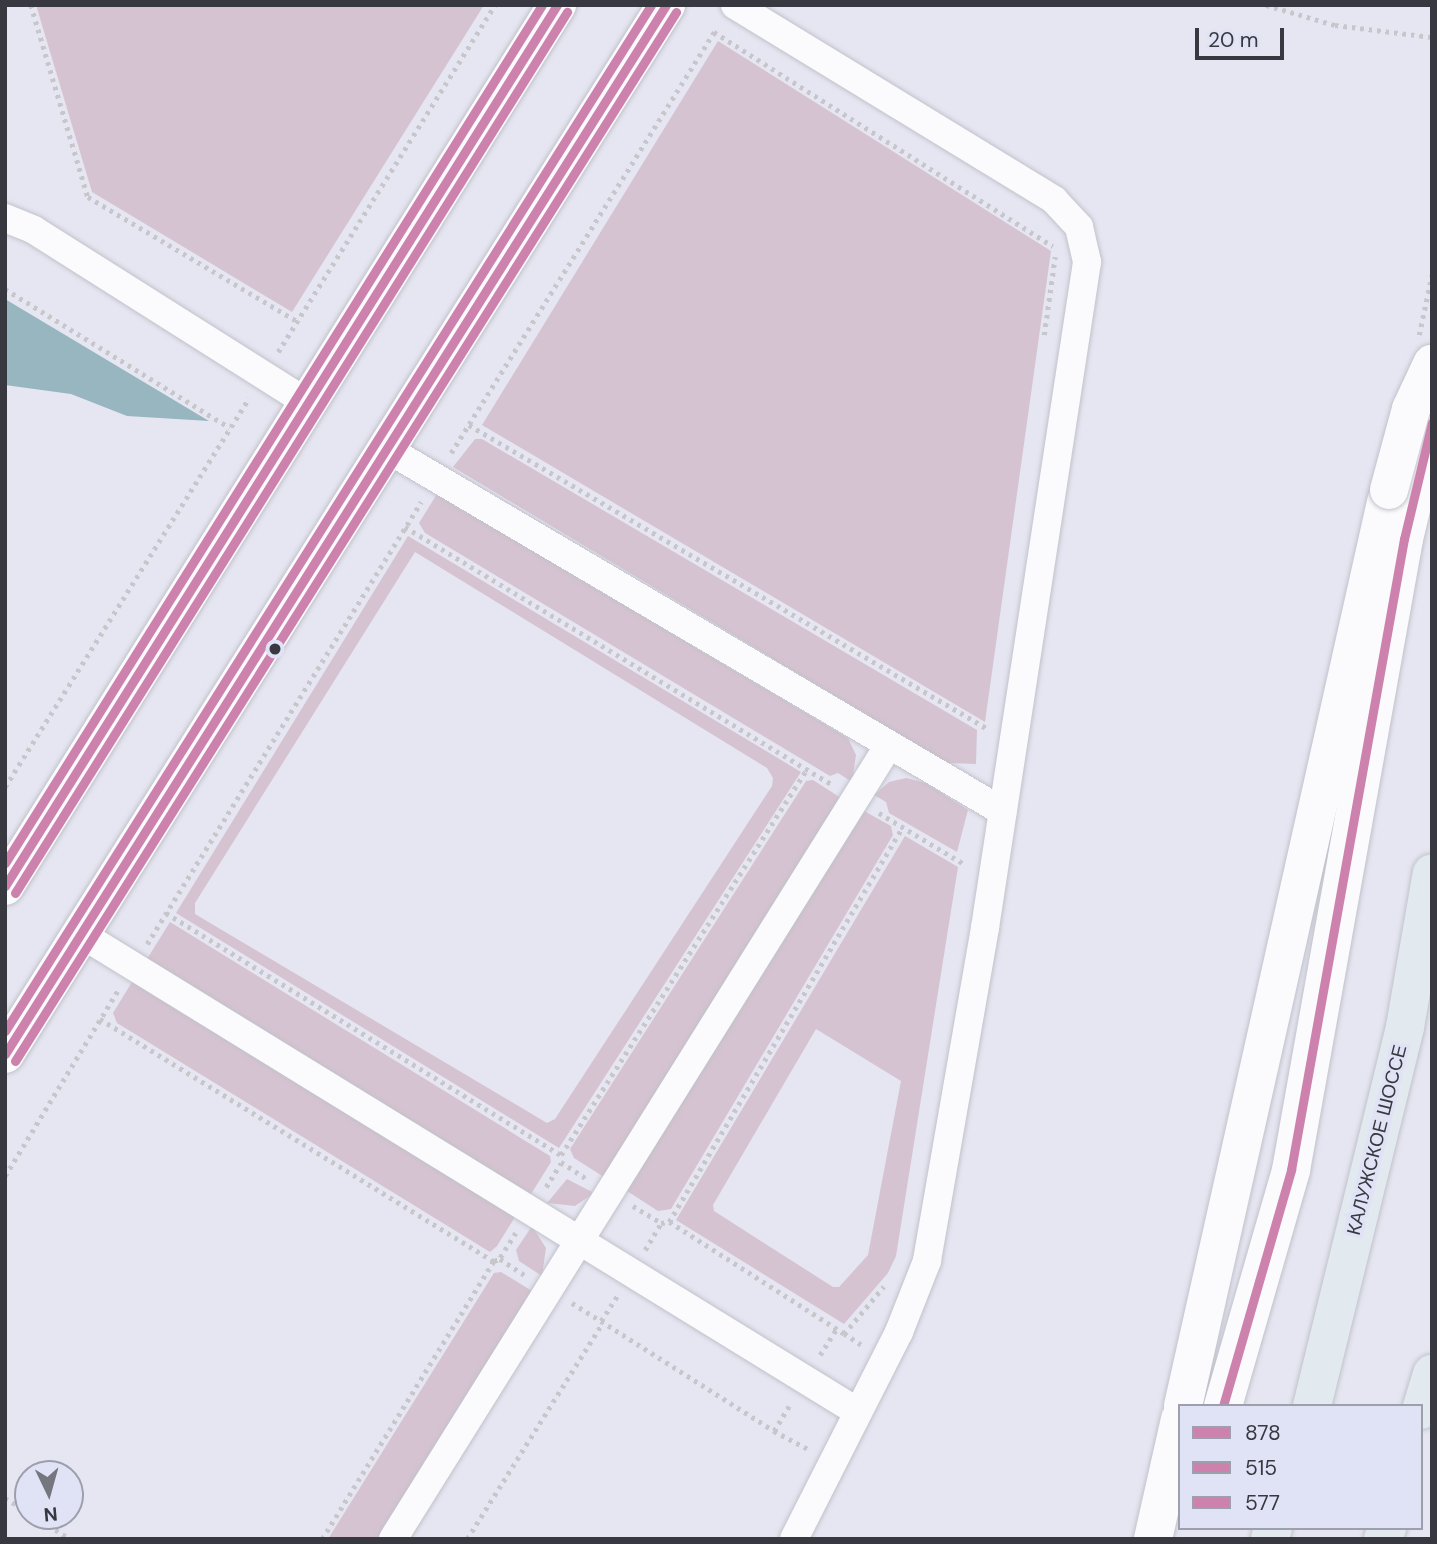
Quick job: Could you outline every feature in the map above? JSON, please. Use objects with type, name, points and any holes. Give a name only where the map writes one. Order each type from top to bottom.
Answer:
[{"type":"highway","name":"КАЛУЖСКОЕ ШОССЕ","points":[[1312,1404],[1405,1027],[1432,873]]},
{"type":"highway","points":[[1423,1404],[1432,1374]]},
{"type":"street","points":[[5,886],[557,5]]},
{"type":"street","points":[[5,1054],[666,5]]},
{"type":"street","points":[[727,14],[1054,200],[1069,213],[1085,243],[1086,281],[942,1193],[917,1293],[794,1539]]},
{"type":"street","points":[[5,218],[34,230],[308,402]]},
{"type":"street","points":[[1183,1404],[1389,490],[1412,409],[1432,364]]},
{"type":"street","points":[[1224,1404],[1291,1170],[1404,539],[1432,421]]},
{"type":"street","points":[[387,449],[1002,811]]},
{"type":"street","points":[[393,1539],[889,745]]},
{"type":"street","points":[[81,934],[858,1412]]},
{"type":"street","points":[[1153,1539],[1178,1428]]},
{"type":"street","points":[[1168,1539],[1178,1516]]},
{"type":"path","points":[[31,5],[88,197],[297,321]]},
{"type":"path","points":[[1266,5],[1335,25],[1432,37]]},
{"type":"path","points":[[5,1176],[405,527],[727,14]]},
{"type":"path","points":[[714,32],[1056,248],[1042,344]]},
{"type":"path","points":[[5,289],[230,428]]},
{"type":"path","points":[[469,425],[988,730],[990,716]]},
{"type":"path","points":[[405,527],[964,864],[961,878]]},
{"type":"path","points":[[166,913],[561,1155],[807,769]]},
{"type":"path","points":[[885,1360],[669,1222],[903,827]]},
{"type":"path","points":[[100,1019],[497,1260],[322,1539]]},
{"type":"path","points":[[844,1334],[888,1282]]},
{"type":"path","points":[[467,1539],[601,1323],[774,1431],[836,1329]]},
{"type":"shaded area","points":[[36,5],[484,5],[292,312],[92,192]]},
{"type":"shaded area","points":[[718,41],[1051,251],[985,722],[482,425]]},
{"type":"shaded area","points":[[475,439],[482,439],[977,730],[976,764],[947,763],[453,467]]},
{"type":"shaded area","points":[[437,494],[848,738],[856,755],[852,782],[838,773],[830,776],[425,533],[419,523]]},
{"type":"shaded area","points":[[408,536],[801,772],[559,1148],[176,913]],"holes":[[[415,552],[767,768],[773,778],[772,786],[555,1119],[547,1123],[195,914],[195,903]]]},
{"type":"shaded area","points":[[906,778],[926,783],[968,810],[957,852],[889,813],[886,802],[874,795],[889,782]]},
{"type":"shaded area","points":[[813,780],[841,798],[604,1177],[574,1158],[570,1149],[806,781]]},
{"type":"shaded area","points":[[864,811],[891,826],[893,835],[671,1209],[658,1211],[627,1191]]},
{"type":"shaded area","points":[[905,836],[958,867],[896,1256],[888,1273],[844,1324],[676,1220]],"holes":[[[816,1029],[901,1081],[868,1255],[839,1287],[833,1287],[714,1211],[713,1205]]]},
{"type":"shaded area","points":[[170,922],[550,1156],[551,1162],[531,1194],[147,959]]},
{"type":"shaded area","points":[[132,982],[515,1217],[497,1246],[490,1252],[117,1023],[113,1013]]},
{"type":"shaded area","points":[[567,1179],[594,1193],[575,1206],[547,1203]]},
{"type":"shaded area","points":[[532,1226],[546,1248],[542,1276],[519,1261],[516,1250]]},
{"type":"shaded area","points":[[501,1272],[532,1291],[377,1539],[328,1539],[494,1273]]},
{"type":"water","points":[[5,299],[209,421],[127,416],[71,394],[5,385]]},
{"type":"transit line","name":"577","points":[[5,863],[542,5]]},
{"type":"transit line","name":"878","points":[[5,886],[557,5]]},
{"type":"transit line","name":"577","points":[[5,1031],[651,5]]},
{"type":"transit line","name":"878","points":[[5,1054],[666,5]]},
{"type":"transit line","name":"515","points":[[15,893],[567,12]]},
{"type":"transit line","name":"515","points":[[15,1061],[676,12]]},
{"type":"transit line","name":"878","points":[[1224,1404],[1291,1170],[1404,539],[1432,422]]}]
